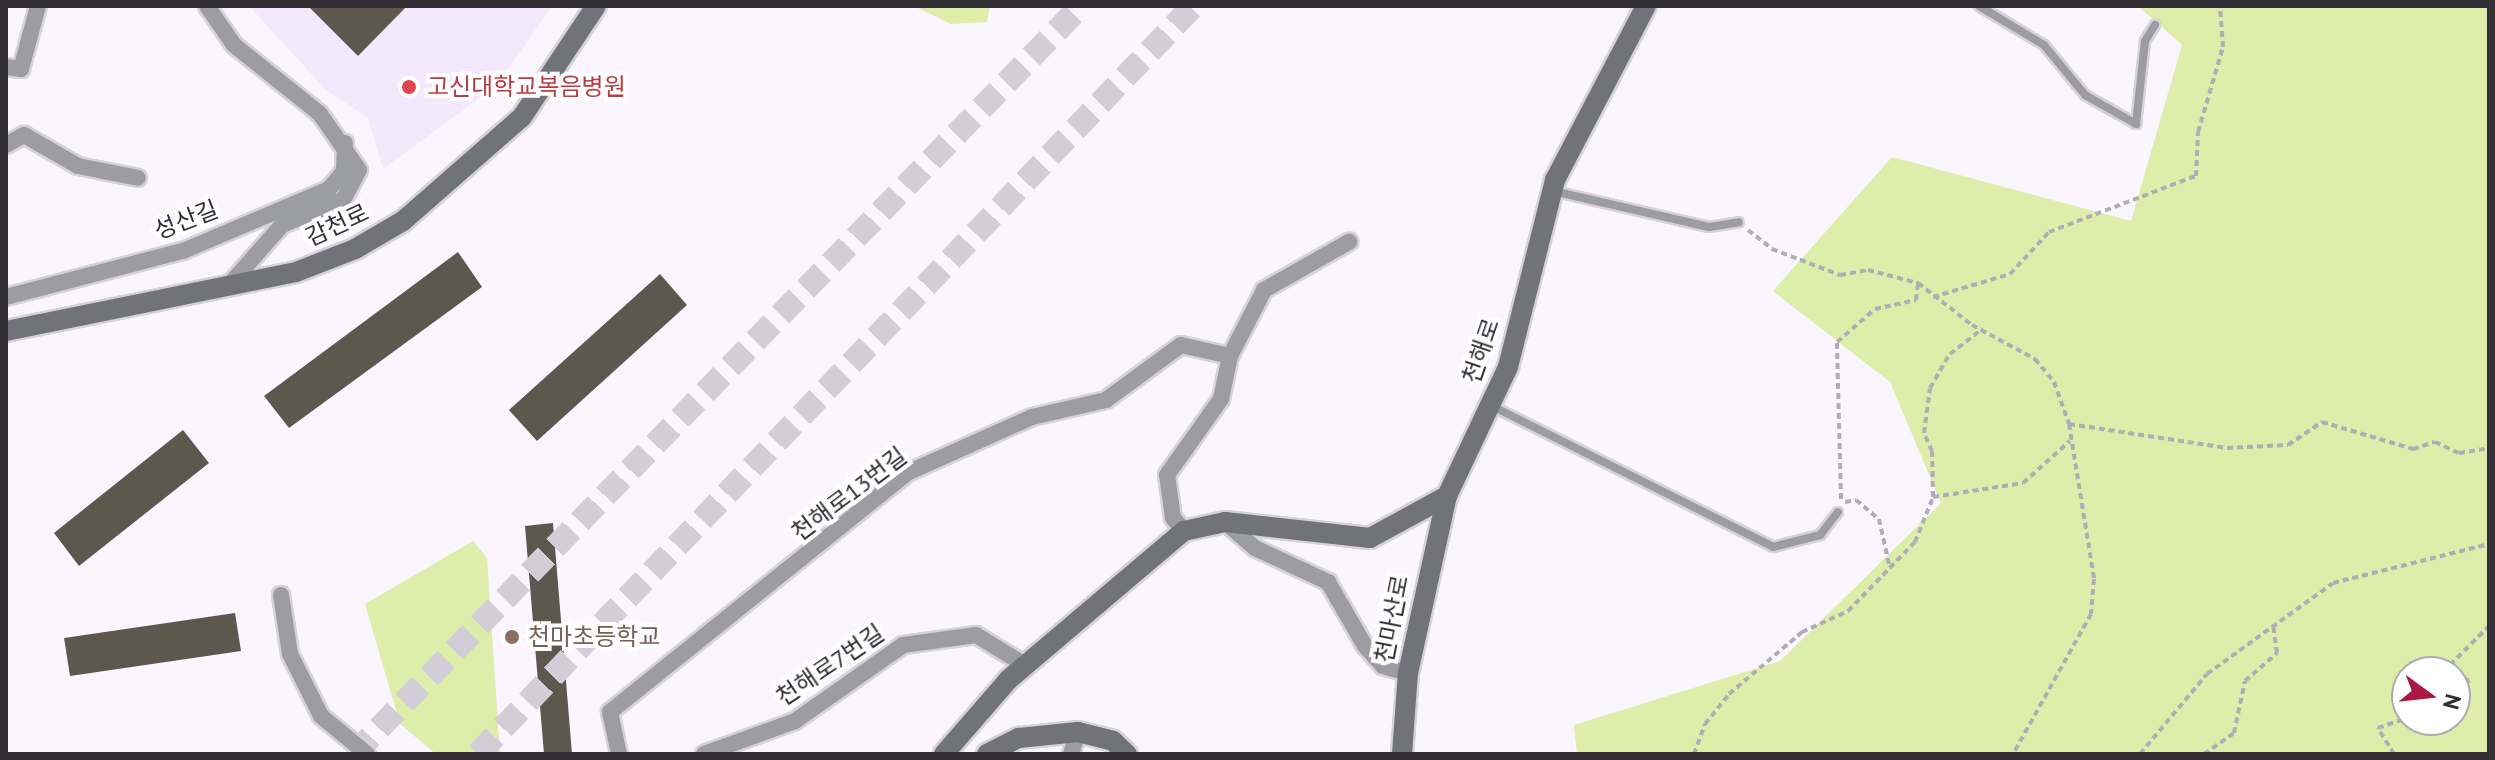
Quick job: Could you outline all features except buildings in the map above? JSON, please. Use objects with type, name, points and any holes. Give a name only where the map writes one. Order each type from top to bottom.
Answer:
[{"type":"street","points":[[6,67],[21,69],[38,6]]},
{"type":"street","points":[[207,6],[234,45],[345,141],[359,170],[343,200],[282,225],[231,283]]},
{"type":"street","name":"감천로","points":[[6,331],[296,272],[403,221],[522,117],[596,6]]},
{"type":"street","name":"천해로","points":[[1447,496],[1508,367],[1552,191],[1646,6]]},
{"type":"street","points":[[6,145],[24,135],[78,166],[138,178]]},
{"type":"street","name":"성산길","points":[[6,297],[183,251],[329,189],[344,171],[345,141]]},
{"type":"street","points":[[1184,531],[1173,518],[1167,475],[1221,399],[1230,356],[1264,290],[1349,242]]},
{"type":"street","name":"천해로13번길","points":[[619,754],[610,712],[907,473],[1032,417],[1106,400],[1181,345],[1230,356]]},
{"type":"street","points":[[944,754],[1025,665],[1184,531],[1225,522],[1370,538],[1447,496]]},
{"type":"street","name":"천마산로","points":[[1402,754],[1408,673],[1447,496]]},
{"type":"street","points":[[1225,522],[1255,548],[1328,582],[1365,646],[1383,666],[1408,673]]},
{"type":"street","points":[[281,595],[290,654],[321,716],[367,754]]},
{"type":"street","name":"천해로7번길","points":[[704,754],[795,721],[903,645],[976,635],[1025,665]]},
{"type":"street","points":[[987,754],[1019,738],[1078,732],[1113,741],[1127,754]]},
{"type":"street","points":[[1071,754],[1078,732]]},
{"type":"lane","points":[[1979,6],[2044,45],[2085,95],[2136,124],[2145,41],[2155,25]]},
{"type":"lane","points":[[1552,191],[1709,227],[1739,222]]},
{"type":"lane","points":[[1489,405],[1773,547],[1820,535],[1838,512]]},
{"type":"path","points":[[1933,297],[2010,274],[2049,232],[2196,176],[2198,132],[2223,47],[2220,6]]},
{"type":"path","points":[[1739,222],[1772,249],[1840,275],[1868,270],[1918,283],[1933,297],[2047,369],[2069,424],[2094,579],[2091,614],[2013,754]]},
{"type":"path","points":[[1838,512],[1844,471],[1837,342],[1875,309],[1916,300],[1918,283]]},
{"type":"path","points":[[1694,754],[1705,724],[1729,694],[1802,632],[1848,611],[1889,564],[1915,542],[1933,497],[1932,451],[1924,433],[1930,388],[1950,354],[1982,329]]},
{"type":"path","points":[[2069,424],[2227,448],[2288,445],[2322,422],[2413,449],[2435,442],[2459,453],[2489,448]]},
{"type":"path","points":[[1933,497],[2023,483],[2070,441]]},
{"type":"path","points":[[1838,512],[1848,497],[1879,519],[1889,564]]},
{"type":"path","points":[[2140,754],[2207,674],[2273,624],[2356,574],[2489,544]]},
{"type":"path","points":[[2207,754],[2209,746],[2234,733],[2245,681],[2277,653],[2273,624]]},
{"type":"path","points":[[2459,656],[2489,626]]},
{"type":"path","points":[[2391,724],[2378,728],[2394,754]]},
{"type":"path","points":[[1702,754],[1713,754]]},
{"type":"shaded area","name":"고신대학교복음병원","points":[[249,6],[552,6],[497,85],[383,169],[368,118],[326,90]]},
{"type":"green space","points":[[990,6],[987,22],[951,24],[916,7]]},
{"type":"green space","points":[[2138,6],[2489,6],[2489,754],[1577,754],[1574,725],[1780,661],[1941,503],[1890,382],[1773,291],[1892,157],[2131,221],[2182,45]]},
{"type":"green space","points":[[473,541],[487,558],[500,754],[436,754],[400,724],[365,604]]},
{"type":"tunnel","points":[[354,754],[1081,6]]},
{"type":"tunnel","points":[[478,754],[1193,6]]},
{"type":"place","name":"고신대학교복음병원","points":[[409,87]]},
{"type":"place","name":"천마초등학교","points":[[512,637]]}]
